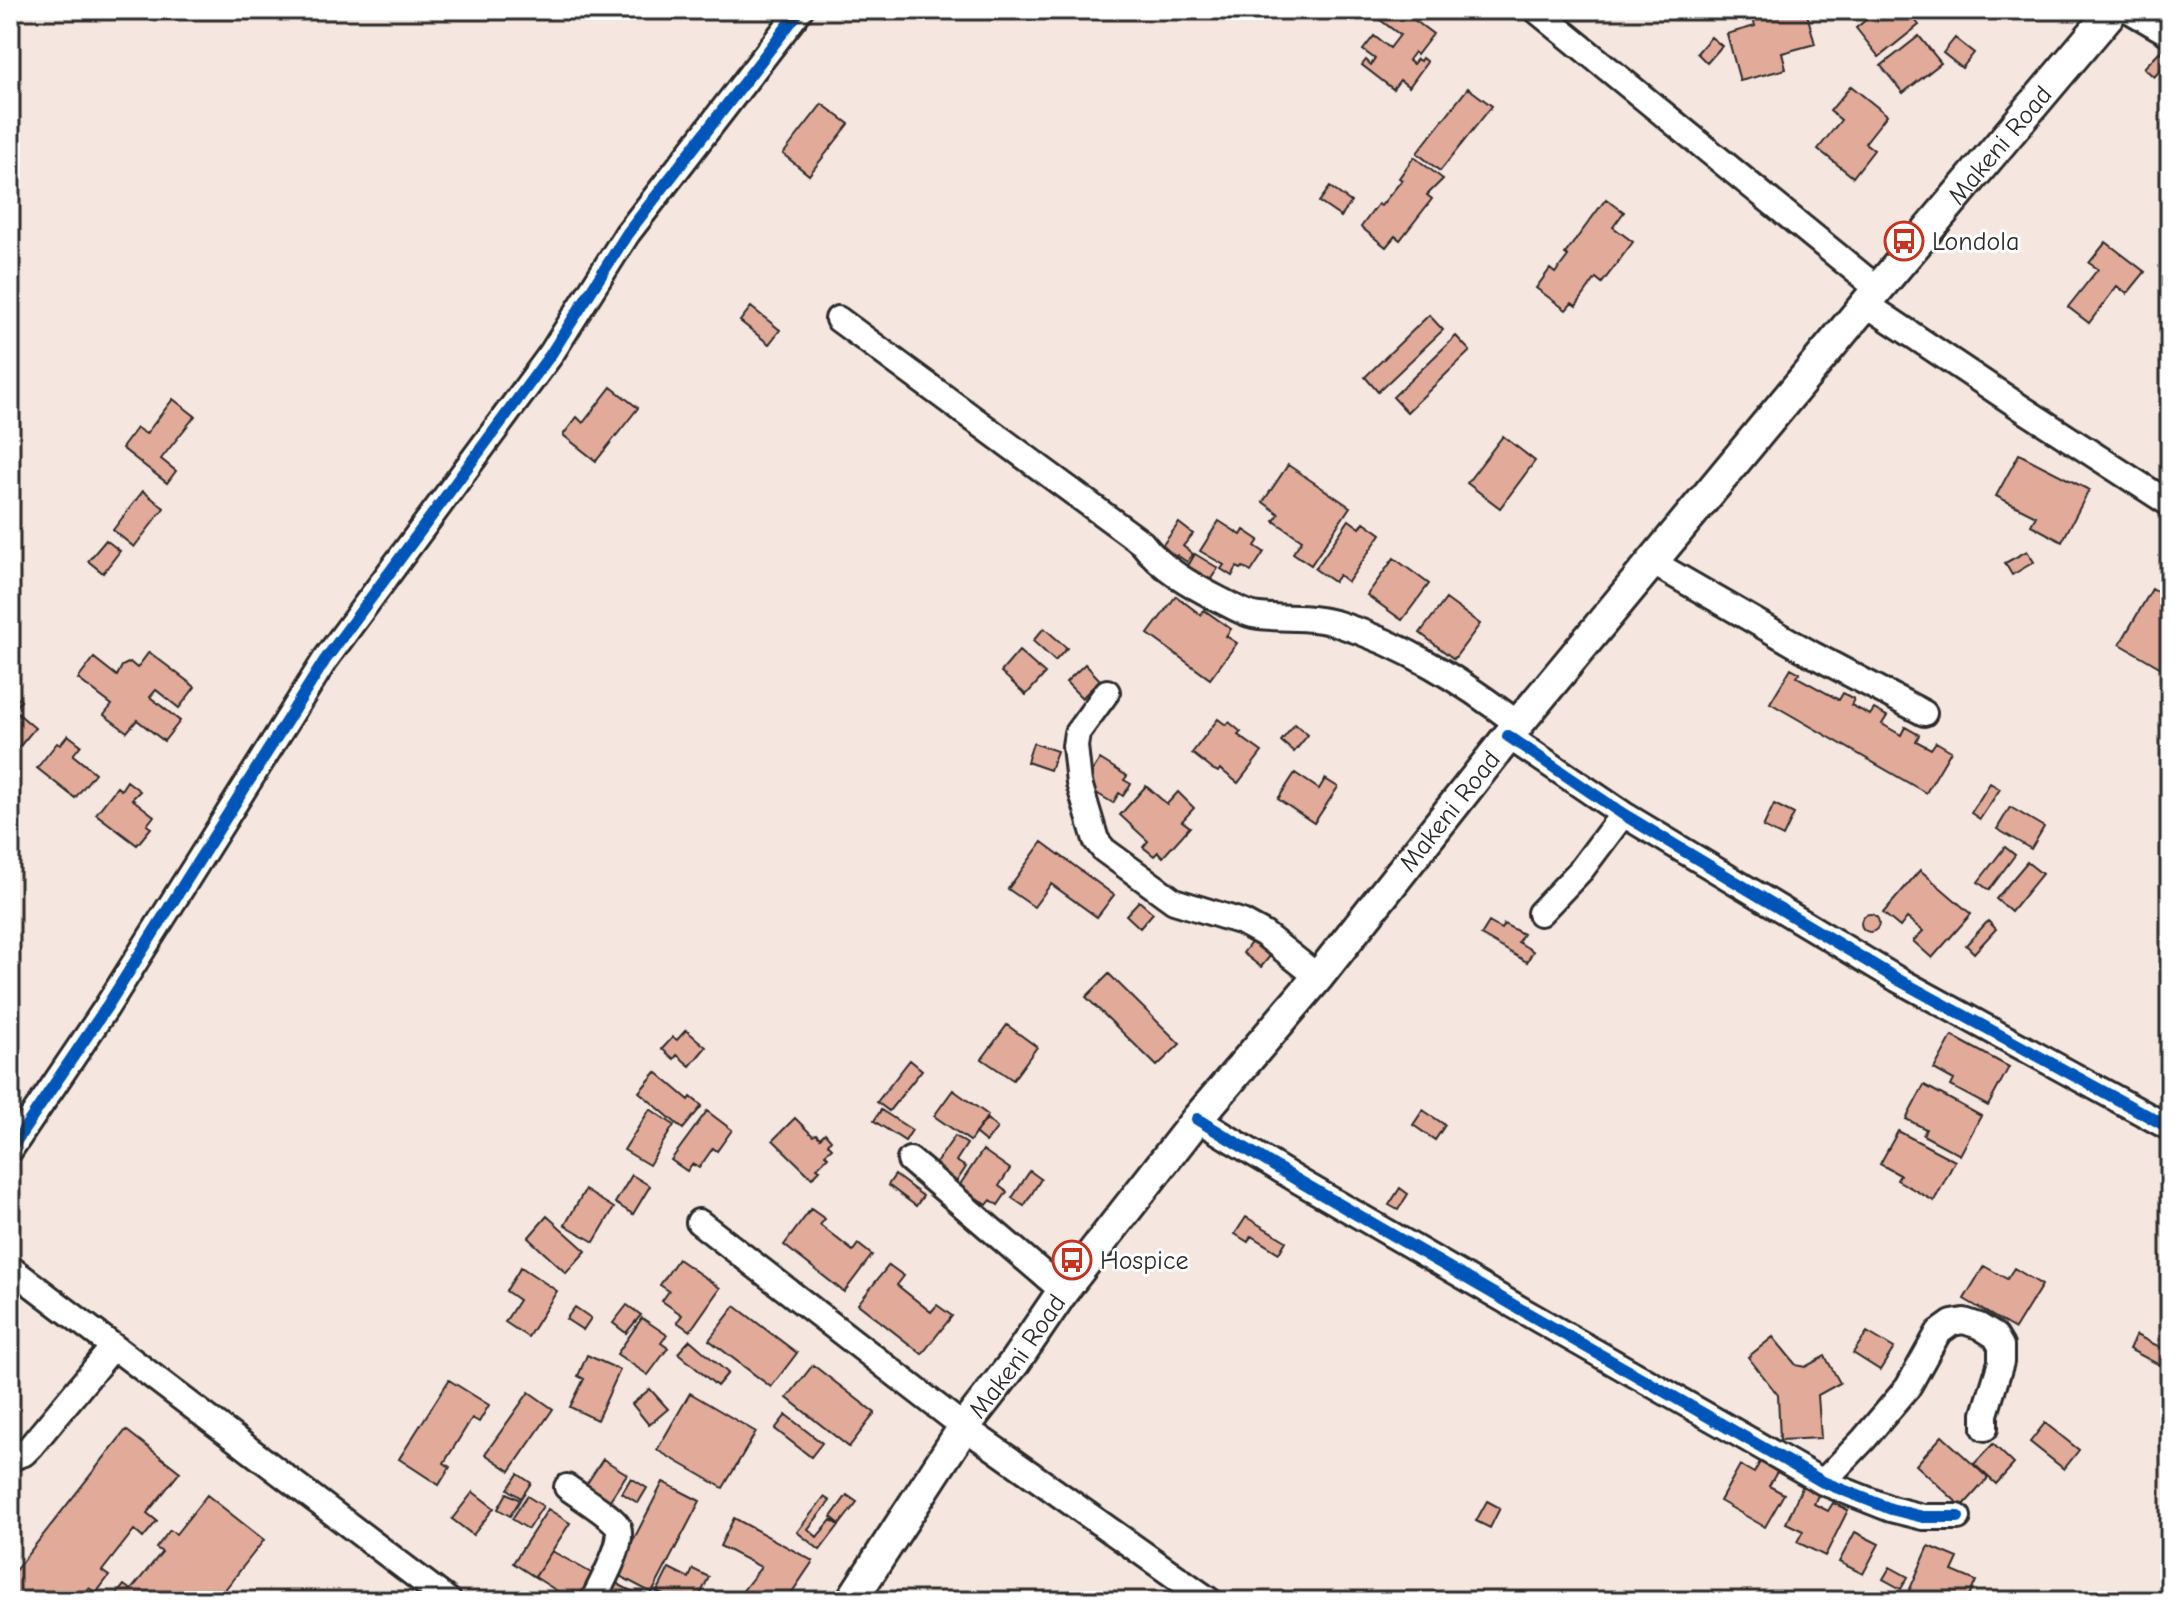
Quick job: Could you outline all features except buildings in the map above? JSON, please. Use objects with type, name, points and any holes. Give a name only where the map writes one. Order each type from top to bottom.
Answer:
[{"type":"main road","name":"Makeni Road","points":[[851,1601],[964,1427],[1014,1363],[1063,1291],[1197,1119],[1318,977],[1513,730],[2113,10]]},
{"type":"street","points":[[10,1150],[106,1008],[325,660],[551,354],[627,234],[800,10]]},
{"type":"street","points":[[1536,10],[1872,297],[2020,407],[2170,504]]},
{"type":"street","points":[[2129,10],[2170,34]]},
{"type":"street","points":[[838,319],[1142,543],[1153,557],[1190,584],[1253,615],[1335,623],[1389,644],[1439,669],[1473,689],[1513,730],[1623,814],[1897,979],[2170,1128]]},
{"type":"street","points":[[1652,562],[1810,653],[1924,713]]},
{"type":"street","points":[[1107,692],[1077,733],[1075,746],[1079,783],[1096,840],[1104,850],[1174,901],[1242,922],[1264,934],[1318,977]]},
{"type":"street","points":[[1540,913],[1581,870],[1623,814]]},
{"type":"street","points":[[1197,1119],[1299,1181],[1823,1482],[1891,1509],[1923,1517],[1958,1517]]},
{"type":"street","points":[[910,1160],[1063,1291]]},
{"type":"street","points":[[699,1222],[964,1427],[1210,1601]]},
{"type":"street","points":[[10,1268],[449,1601]]},
{"type":"street","points":[[1823,1482],[1908,1387],[1938,1333],[1952,1323],[1964,1321],[1979,1326],[1995,1336],[2001,1346],[2001,1362],[1985,1414],[1985,1428]]},
{"type":"street","points":[[10,1458],[24,1453],[31,1446],[113,1347]]},
{"type":"street","points":[[567,1487],[616,1523],[620,1533],[618,1546],[593,1601]]},
{"type":"cycle path","points":[[10,1150],[106,1008],[325,660],[551,354],[627,234],[800,10]]},
{"type":"cycle path","points":[[1508,736],[1623,814],[1897,979],[2170,1128]]},
{"type":"cycle path","points":[[1197,1119],[1299,1181],[1823,1482],[1891,1509],[1923,1517],[1958,1517]]},
{"type":"place","name":"Londola","points":[[1904,241]]},
{"type":"place","name":"Hospice","points":[[1072,1260]]}]
